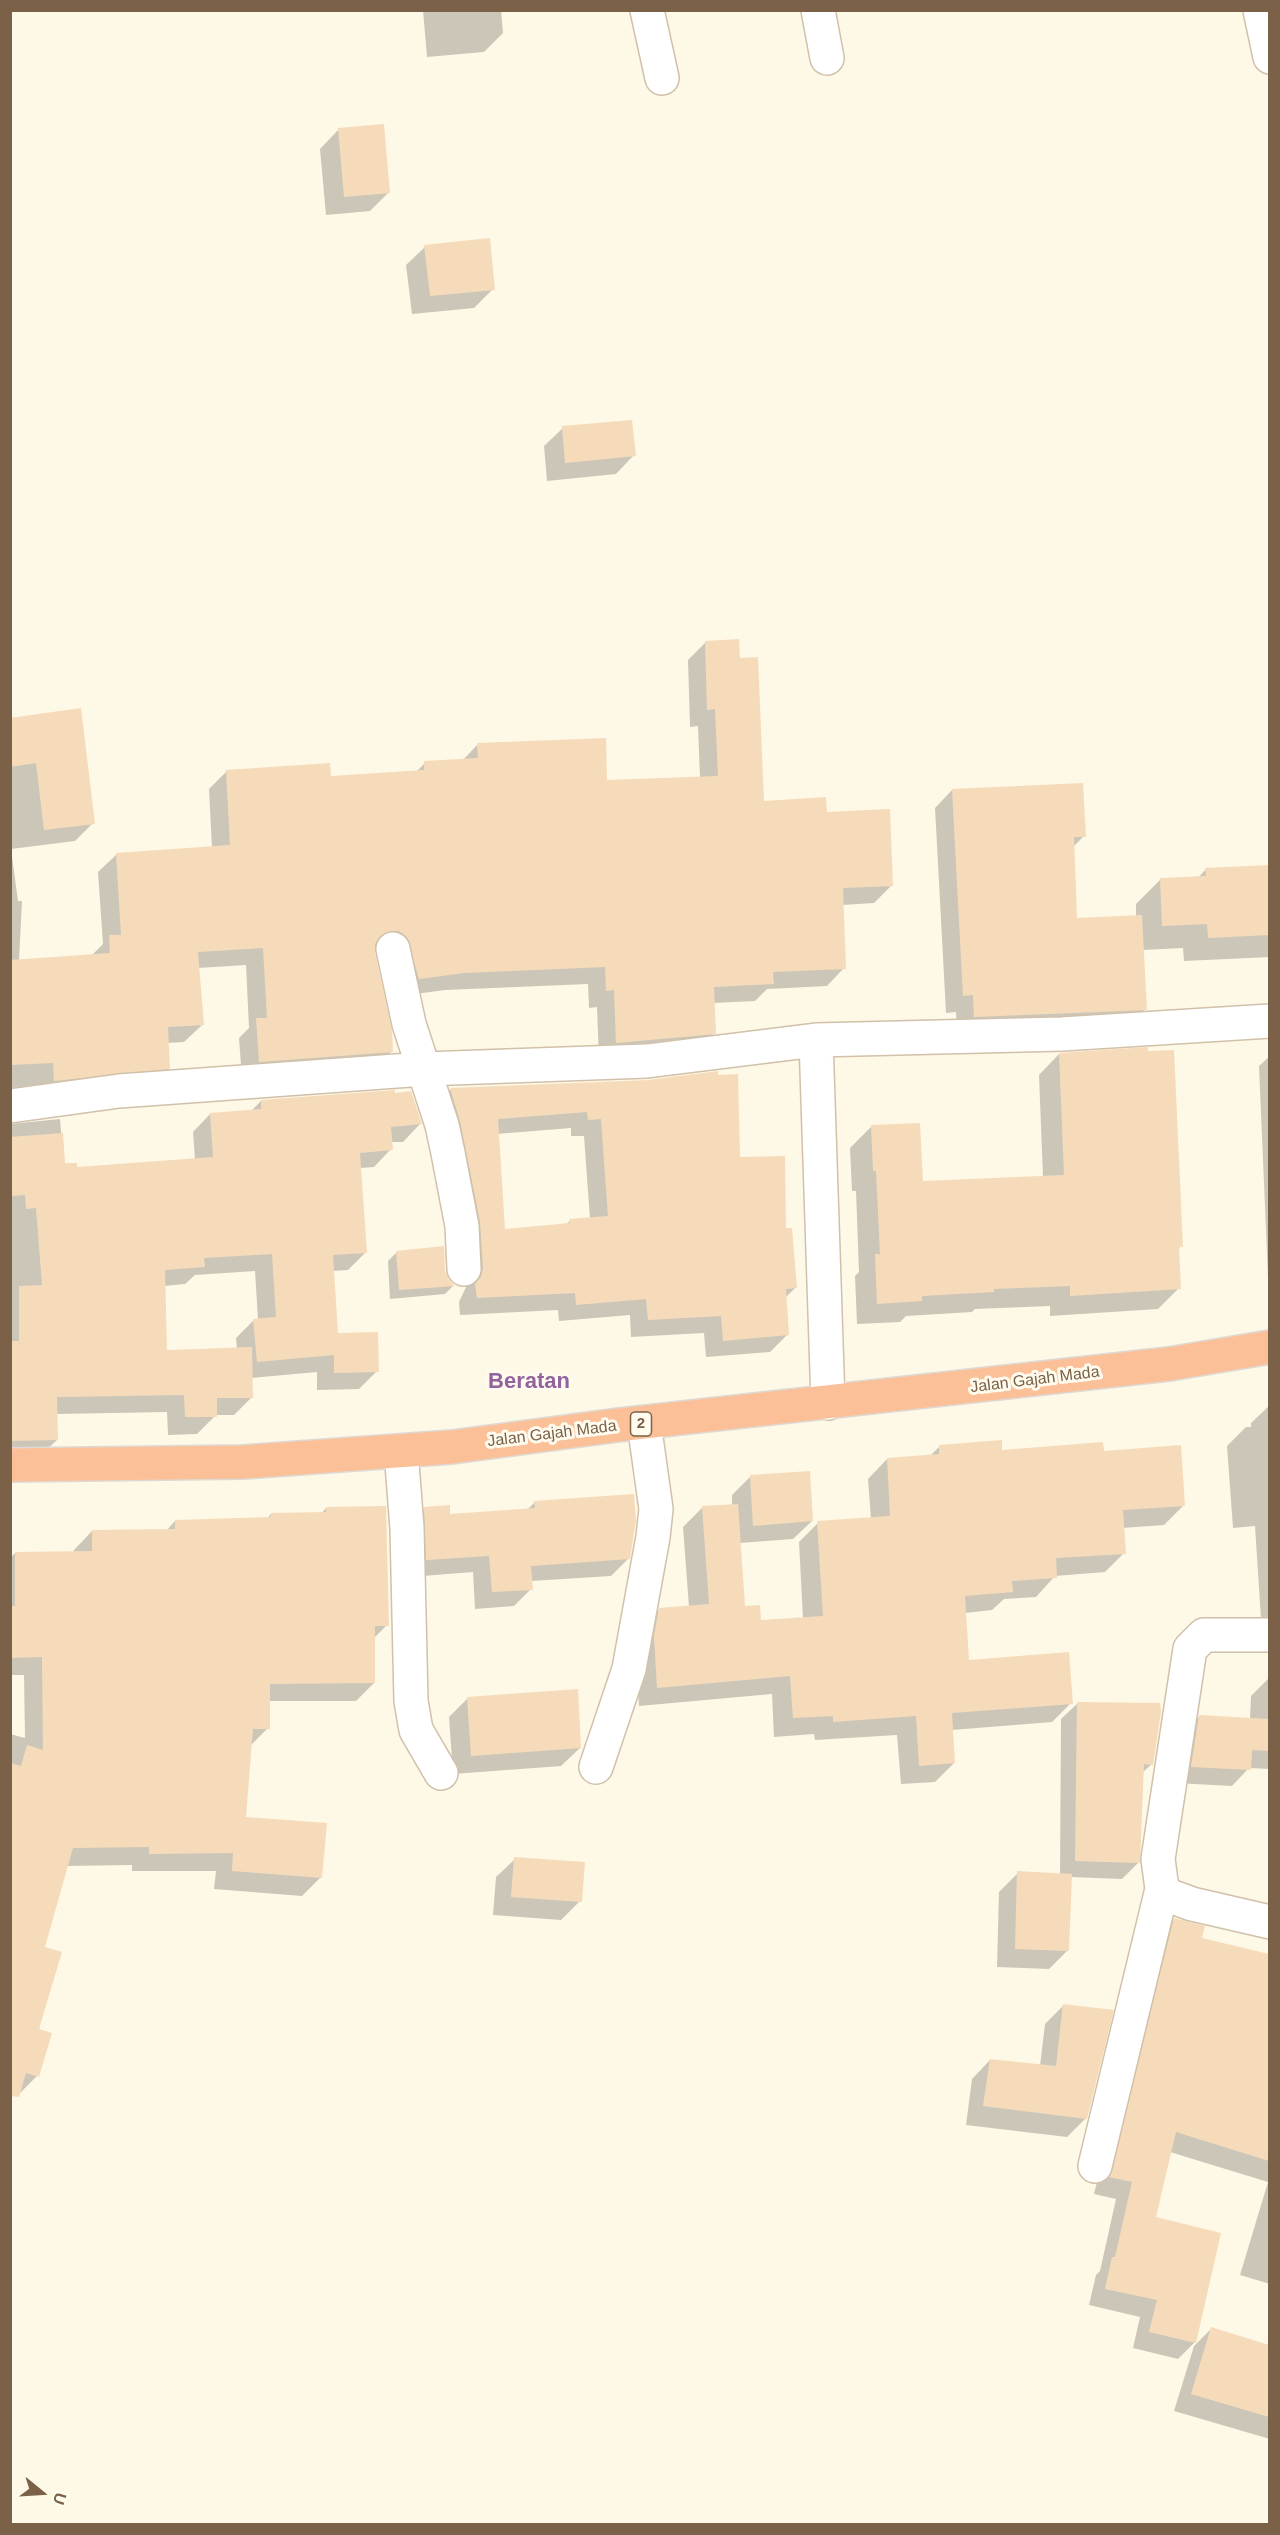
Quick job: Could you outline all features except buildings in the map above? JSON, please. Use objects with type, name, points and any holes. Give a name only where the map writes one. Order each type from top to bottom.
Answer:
[{"type":"highway","name":"Jalan Gajah Mada","points":[[10,1465],[243,1462],[401,1450],[1169,1364],[1269,1347]]},
{"type":"street","points":[[647,10],[662,78]]},
{"type":"street","points":[[818,10],[827,58]]},
{"type":"street","points":[[1260,10],[1269,57]]},
{"type":"street","points":[[393,949],[409,1024],[442,1125],[450,1161],[462,1226],[464,1269]]},
{"type":"street","points":[[10,1106],[119,1091],[424,1069],[647,1061],[816,1040],[1062,1034],[1269,1021]]},
{"type":"street","points":[[816,1040],[828,1403]]},
{"type":"street","points":[[596,1767],[629,1669],[653,1538],[656,1509],[644,1423]]},
{"type":"street","points":[[401,1450],[407,1528],[411,1701],[416,1730],[441,1773]]},
{"type":"street","points":[[1095,2166],[1162,1889],[1158,1859],[1190,1649],[1204,1635],[1269,1635]]},
{"type":"street","points":[[1162,1889],[1170,1896],[1185,1902],[1269,1922]]},
{"type":"district","name":"Beratan","points":[[529,1382]]}]
